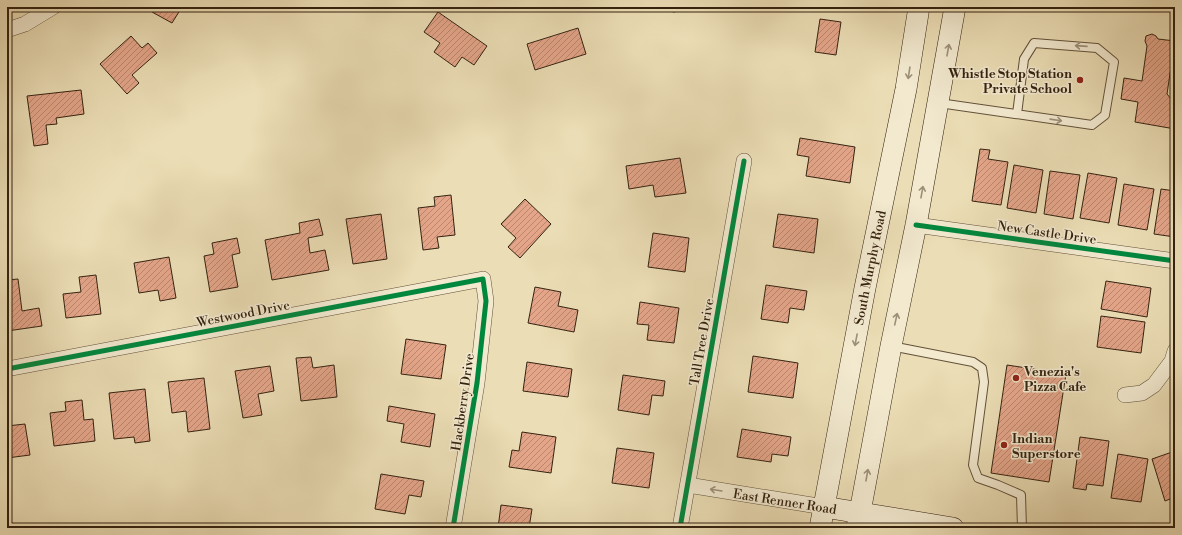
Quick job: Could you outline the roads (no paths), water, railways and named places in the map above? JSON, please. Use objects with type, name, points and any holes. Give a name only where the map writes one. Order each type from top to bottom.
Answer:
[{"type":"main road","name":"South Murphy Road","points":[[820,528],[906,90],[919,7]]},
{"type":"main road","points":[[858,520],[890,346],[916,225],[955,7]]},
{"type":"main road","name":"East Renner Road","points":[[824,507],[858,520],[953,528]]},
{"type":"street","points":[[7,30],[25,24],[53,7]]},
{"type":"street","name":"Tall Tree Drive","points":[[684,527],[688,485],[744,160]]},
{"type":"street","name":"New Castle Drive","points":[[916,225],[1175,261]]},
{"type":"street","name":"Westwood Drive","points":[[7,369],[483,279]]},
{"type":"street","name":"Hackberry Drive","points":[[453,528],[477,383],[486,301],[483,279]]},
{"type":"street","points":[[1125,395],[1142,393],[1154,385],[1172,361],[1175,351]]},
{"type":"street","name":"East Renner Road","points":[[688,485],[824,507]]},
{"type":"lane","points":[[938,103],[1092,125],[1105,115],[1114,62],[1097,48],[1034,43],[1024,59],[1017,114]]},
{"type":"lane","points":[[890,346],[973,362],[982,368],[984,382],[973,465],[978,478],[998,484],[1021,495],[1022,528]]},
{"type":"place","name":"Whistle Stop Station Private School","points":[[1080,80]]},
{"type":"place","name":"Venezia's Pizza Cafe","points":[[1016,378]]},
{"type":"place","name":"Indian Superstore","points":[[1004,445]]}]
